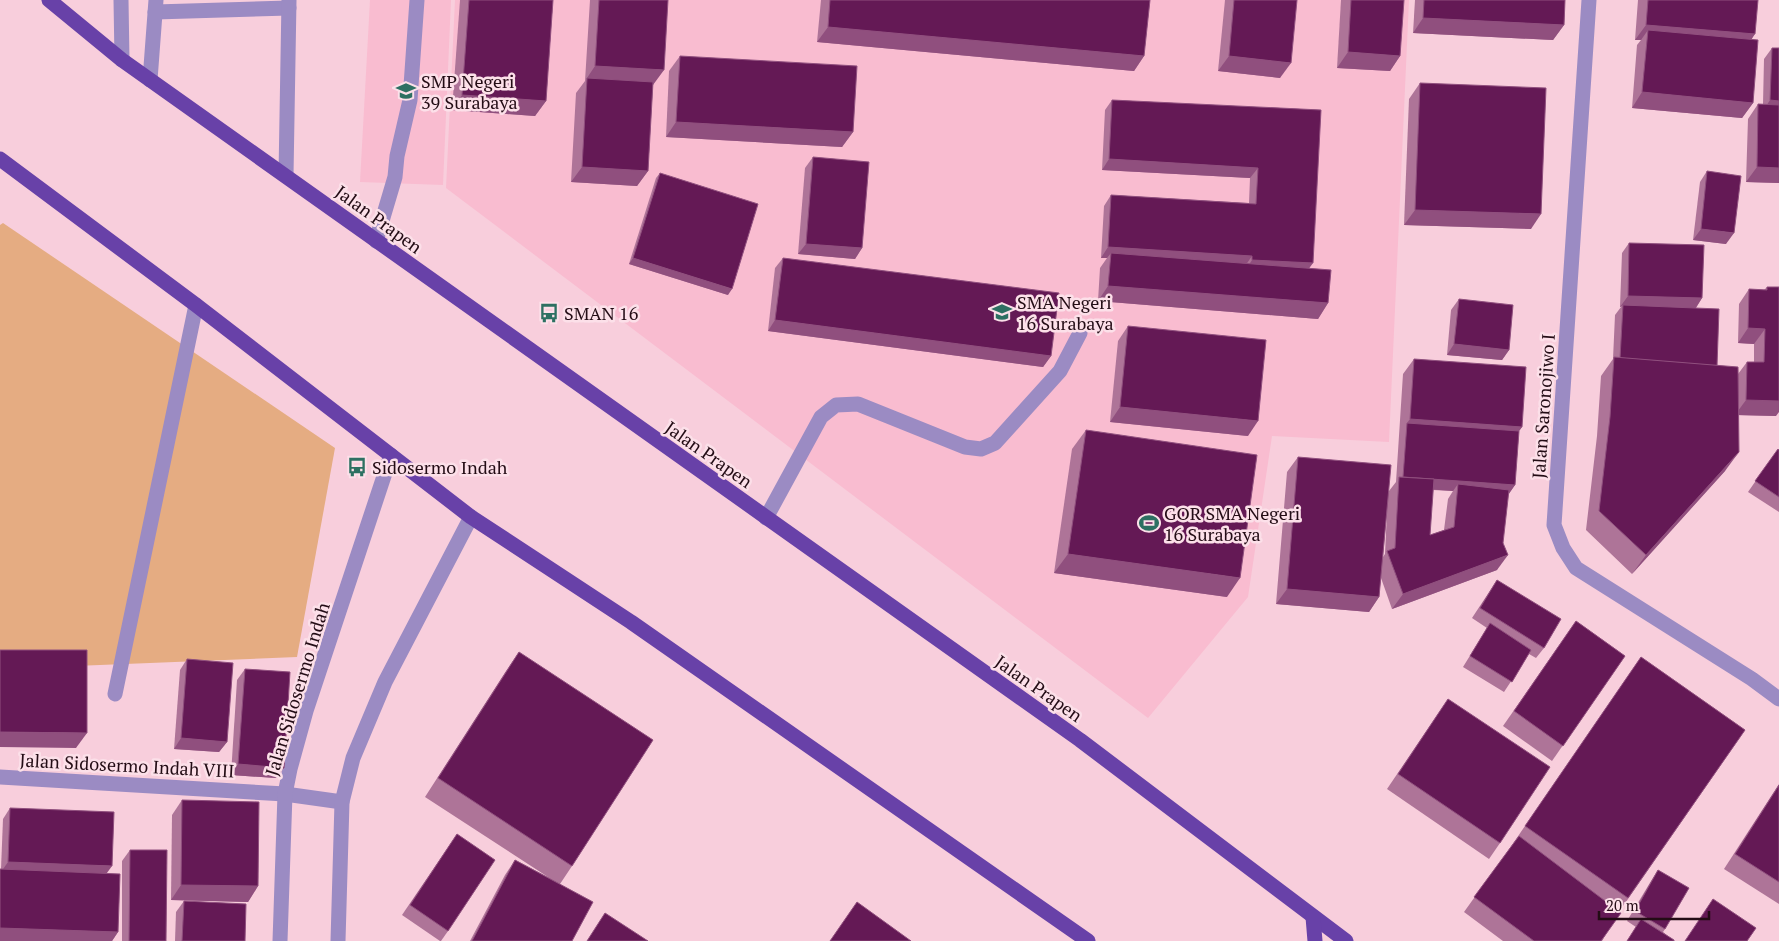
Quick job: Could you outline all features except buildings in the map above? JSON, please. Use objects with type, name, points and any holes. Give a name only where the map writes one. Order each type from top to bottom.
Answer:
[{"type":"main road","name":"Jalan Prapen","points":[[49,0],[122,60],[1080,740],[1346,941]]},
{"type":"main road","points":[[0,159],[196,305],[471,517],[631,622],[1088,941]]},
{"type":"main road","points":[[1313,916],[1315,941]]},
{"type":"street","points":[[121,0],[122,60]]},
{"type":"street","points":[[376,240],[395,177],[397,156],[410,100],[417,0]]},
{"type":"street","name":"Jalan Saronojiwo I","points":[[1589,0],[1554,524],[1563,548],[1576,568],[1752,679],[1779,699]]},
{"type":"street","points":[[150,80],[156,6],[289,4],[286,175]]},
{"type":"street","points":[[115,694],[196,305]]},
{"type":"street","points":[[766,518],[821,417],[836,405],[858,404],[965,448],[981,449],[995,444],[1060,370],[1080,334]]},
{"type":"street","name":"Jalan Sidosermo Indah","points":[[280,941],[285,794],[290,769],[306,711],[391,455]]},
{"type":"street","points":[[339,940],[342,802],[353,758],[385,682],[471,517]]},
{"type":"street","name":"Jalan Sidosermo Indah VIII","points":[[0,777],[285,794],[342,802]]},
{"type":"shaded area","name":"SMP Negeri 39 Surabaya","points":[[370,0],[451,0],[443,185],[360,182]]},
{"type":"shaded area","name":"SMA Negeri 16 Surabaya","points":[[455,0],[1409,0],[1389,442],[1272,436],[1248,597],[1148,718],[446,188]]},
{"type":"shaded area","points":[[3,223],[335,448],[297,657],[0,669],[0,225]]},
{"type":"place","name":"SMP Negeri 39 Surabaya","points":[[406,91]]},
{"type":"place","name":"SMA Negeri 16 Surabaya","points":[[1002,312]]},
{"type":"place","name":"SMAN 16","points":[[549,313]]},
{"type":"place","name":"Sidosermo Indah","points":[[357,467]]},
{"type":"place","name":"GOR SMA Negeri 16 Surabaya","points":[[1149,523]]}]
